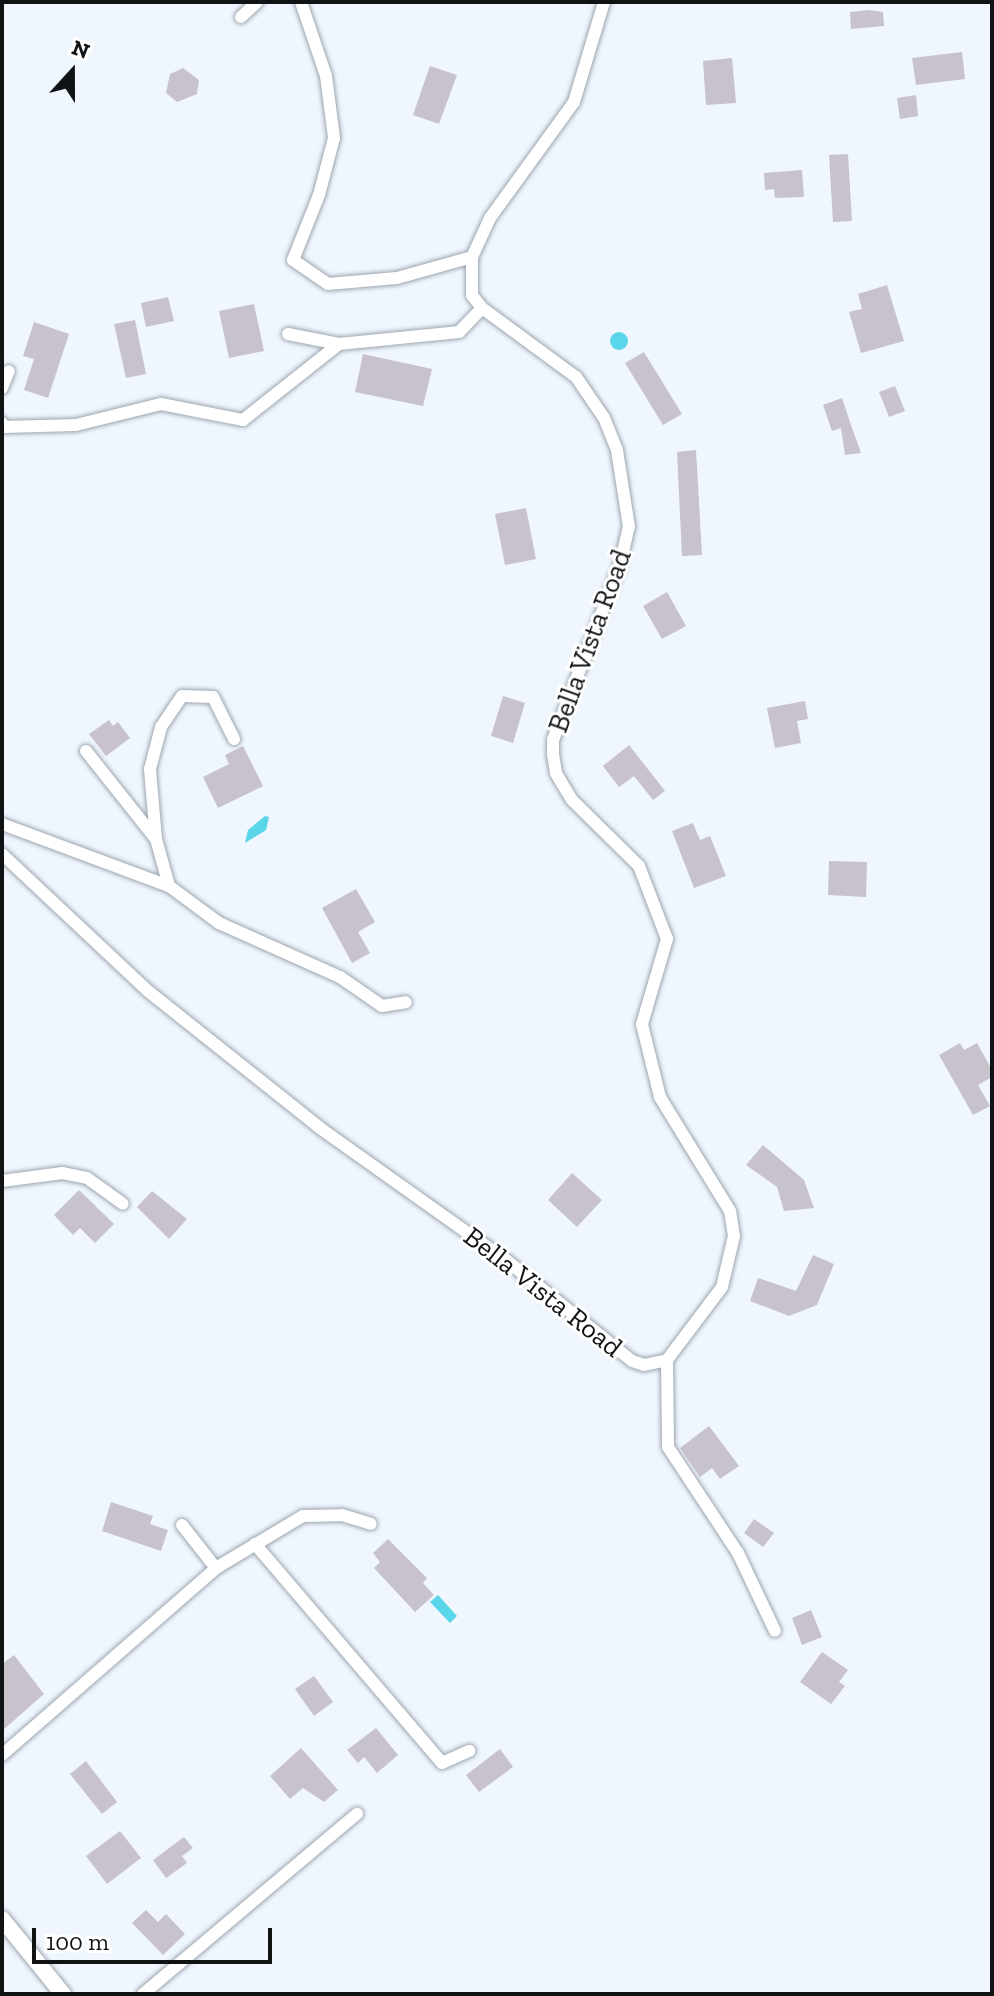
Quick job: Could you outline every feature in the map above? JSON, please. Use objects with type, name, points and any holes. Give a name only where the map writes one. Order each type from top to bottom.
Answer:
[{"type":"street","points":[[241,17],[257,2]]},
{"type":"street","points":[[301,2],[326,76],[334,138],[319,195],[293,260],[328,284],[397,278],[472,257]]},
{"type":"street","points":[[288,334],[339,344],[459,332],[482,308],[472,295],[472,257],[490,218],[574,102],[589,68],[604,2]]},
{"type":"street","name":"Bella Vista Road","points":[[2,854],[148,991],[320,1128],[506,1260],[632,1361],[644,1365],[667,1360],[729,1271],[734,1236],[730,1211],[673,1124],[652,1077],[642,1024],[667,939],[655,903],[639,866],[561,785],[553,755],[553,740],[620,565],[629,527],[628,500],[617,450],[590,394],[553,358],[482,308]]},
{"type":"street","points":[[2,423],[4,427],[76,425],[161,404],[243,420],[339,344]]},
{"type":"street","points":[[2,388],[9,371]]},
{"type":"street","points":[[169,886],[156,839],[150,769],[161,727],[182,696],[213,697],[234,739]]},
{"type":"street","points":[[86,751],[156,839]]},
{"type":"street","points":[[2,824],[169,886],[219,923],[340,977],[382,1006],[406,1002]]},
{"type":"street","points":[[2,1181],[62,1173],[87,1178],[123,1204]]},
{"type":"street","points":[[667,1360],[668,1447],[738,1553],[775,1631]]},
{"type":"street","points":[[2,1755],[216,1568],[303,1516],[342,1515],[371,1524]]},
{"type":"street","points":[[182,1525],[216,1568]]},
{"type":"street","points":[[255,1544],[442,1763],[469,1751]]},
{"type":"street","points":[[143,1994],[357,1814]]},
{"type":"street","points":[[2,1919],[63,1994]]},
{"type":"water","points":[[619,332],[628,341],[619,350],[610,341]]},
{"type":"water","points":[[265,816],[269,817],[266,830],[245,843],[248,830]]},
{"type":"water","points":[[438,1595],[457,1616],[450,1623],[430,1602]]},
{"type":"building","points":[[850,12],[883,12],[884,26],[851,29]]},
{"type":"building","points":[[962,52],[965,79],[916,85],[912,58]]},
{"type":"building","points":[[732,58],[736,103],[706,105],[703,61]]},
{"type":"building","points":[[430,66],[457,75],[439,124],[413,115]]},
{"type":"building","points":[[183,68],[199,80],[197,94],[177,102],[166,93],[170,74]]},
{"type":"building","points":[[916,95],[918,116],[900,119],[897,98]]},
{"type":"building","points":[[848,154],[852,221],[833,222],[829,155]]},
{"type":"building","points":[[802,170],[804,197],[775,198],[774,189],[765,190],[764,173]]},
{"type":"building","points":[[887,285],[904,341],[861,353],[849,312],[862,309],[858,294]]},
{"type":"building","points":[[168,297],[174,321],[146,327],[141,303]]},
{"type":"building","points":[[254,304],[264,351],[229,358],[219,311]]},
{"type":"building","points":[[135,320],[146,374],[126,378],[114,324]]},
{"type":"building","points":[[34,322],[69,334],[48,398],[24,390],[34,359],[23,356]]},
{"type":"building","points":[[644,352],[682,414],[663,425],[625,363]]},
{"type":"building","points":[[363,354],[432,369],[423,406],[355,392]]},
{"type":"building","points":[[895,386],[905,411],[889,417],[879,392]]},
{"type":"building","points":[[842,398],[861,453],[845,455],[841,428],[832,431],[823,405]]},
{"type":"building","points":[[696,450],[702,555],[682,556],[677,452]]},
{"type":"building","points":[[526,508],[536,559],[505,565],[495,514]]},
{"type":"building","points":[[667,592],[686,626],[662,639],[643,606]]},
{"type":"building","points":[[503,696],[525,703],[513,743],[491,736]]},
{"type":"building","points":[[805,701],[808,719],[797,721],[801,743],[775,748],[767,708]]},
{"type":"building","points":[[109,720],[113,726],[118,722],[130,738],[106,756],[89,734]]},
{"type":"building","points":[[629,745],[665,791],[653,800],[634,776],[619,787],[603,766]]},
{"type":"building","points":[[243,746],[263,786],[218,808],[203,777],[229,764],[225,755]]},
{"type":"building","points":[[693,823],[700,840],[710,836],[726,876],[694,888],[672,831]]},
{"type":"building","points":[[829,861],[867,862],[866,897],[828,895]]},
{"type":"building","points":[[356,889],[375,922],[358,932],[370,953],[352,963],[322,908]]},
{"type":"building","points":[[960,1043],[964,1050],[977,1043],[992,1070],[992,1077],[978,1085],[990,1106],[973,1115],[939,1055]]},
{"type":"building","points":[[763,1145],[804,1180],[814,1208],[784,1211],[777,1187],[746,1165]]},
{"type":"building","points":[[572,1173],[602,1200],[577,1227],[548,1200]]},
{"type":"building","points":[[79,1190],[114,1224],[95,1243],[80,1228],[73,1235],[54,1215]]},
{"type":"building","points":[[152,1191],[187,1219],[169,1239],[137,1207]]},
{"type":"building","points":[[813,1255],[834,1264],[817,1305],[789,1316],[750,1301],[758,1278],[796,1291]]},
{"type":"building","points":[[709,1426],[739,1466],[720,1479],[712,1468],[700,1477],[680,1448]]},
{"type":"building","points":[[111,1502],[153,1516],[150,1524],[168,1530],[161,1551],[102,1531]]},
{"type":"building","points":[[754,1519],[774,1533],[763,1547],[744,1533]]},
{"type":"building","points":[[388,1539],[427,1578],[423,1583],[434,1595],[415,1612],[374,1568],[380,1562],[373,1553]]},
{"type":"building","points":[[811,1610],[822,1637],[802,1645],[792,1618]]},
{"type":"building","points":[[822,1652],[848,1670],[839,1682],[845,1686],[831,1704],[800,1682]]},
{"type":"building","points":[[14,1655],[44,1694],[2,1731],[2,1664]]},
{"type":"building","points":[[314,1676],[333,1702],[314,1716],[295,1689]]},
{"type":"building","points":[[376,1728],[398,1755],[377,1773],[364,1757],[358,1763],[347,1750]]},
{"type":"building","points":[[301,1748],[338,1790],[324,1802],[303,1788],[290,1799],[270,1776]]},
{"type":"building","points":[[500,1749],[513,1767],[479,1792],[466,1775]]},
{"type":"building","points":[[86,1761],[117,1802],[102,1814],[70,1774]]},
{"type":"building","points":[[120,1831],[141,1858],[107,1884],[86,1856]]},
{"type":"building","points":[[184,1837],[193,1848],[182,1856],[187,1863],[166,1878],[153,1860]]},
{"type":"building","points":[[146,1910],[158,1922],[166,1914],[185,1934],[163,1955],[132,1923]]}]
